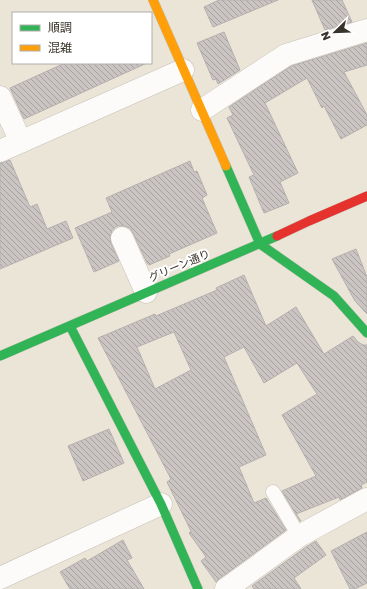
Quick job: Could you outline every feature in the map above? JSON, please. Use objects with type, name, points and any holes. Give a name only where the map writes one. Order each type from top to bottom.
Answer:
[{"type":"street","points":[[153,0],[260,244],[334,296],[367,333]]},
{"type":"street","points":[[202,110],[286,55],[367,30]]},
{"type":"street","points":[[0,151],[183,70]]},
{"type":"street","points":[[0,97],[20,142]]},
{"type":"street","name":"グリーン通り","points":[[0,356],[260,244],[367,196]]},
{"type":"street","points":[[122,238],[146,292]]},
{"type":"street","points":[[70,326],[161,504],[198,589]]},
{"type":"street","points":[[226,589],[299,536],[367,499]]},
{"type":"street","points":[[0,578],[161,504]]},
{"type":"lane","points":[[273,492],[299,536]]},
{"type":"building","points":[[219,0],[278,0],[213,27],[204,7]]},
{"type":"building","points":[[312,0],[342,0],[352,22],[325,30]]},
{"type":"building","points":[[224,32],[240,70],[218,84],[216,79],[213,80],[197,43]]},
{"type":"building","points":[[367,43],[367,65],[344,72],[367,115],[367,125],[341,139],[324,106],[322,108],[307,78],[265,103],[298,173],[280,182],[289,203],[264,213],[249,177],[254,175],[227,118],[233,115],[229,107],[291,66]]},
{"type":"building","points":[[63,64],[145,64],[24,119],[10,88]]},
{"type":"building","points":[[10,160],[30,207],[37,204],[47,229],[66,221],[73,238],[0,269],[0,163]]},
{"type":"building","points":[[190,161],[194,172],[197,171],[207,195],[202,198],[217,233],[169,254],[170,256],[149,265],[130,228],[117,226],[112,230],[110,237],[119,261],[94,272],[75,228],[112,212],[106,198]]},
{"type":"building","points":[[356,249],[367,277],[367,314],[355,301],[332,259]]},
{"type":"building","points":[[244,275],[266,326],[296,307],[324,354],[353,336],[358,342],[363,345],[367,345],[367,482],[361,485],[362,488],[340,500],[339,497],[296,514],[300,521],[282,491],[316,476],[282,415],[317,394],[297,363],[264,383],[244,347],[224,357],[266,455],[239,467],[254,503],[266,498],[286,530],[216,582],[201,561],[206,557],[189,533],[191,531],[167,482],[171,479],[98,338],[155,314],[156,316],[217,290],[216,288]],"holes":[[[174,332],[191,370],[155,389],[137,347]]]},
{"type":"building","points":[[109,429],[124,463],[83,481],[68,446]]},
{"type":"building","points":[[367,532],[367,583],[355,589],[350,589],[331,551]]},
{"type":"building","points":[[123,540],[132,558],[127,560],[144,589],[70,589],[60,572],[85,558],[87,561]]},
{"type":"building","points":[[316,541],[326,555],[294,578],[301,589],[254,589],[252,586]]},
{"type":"traffic: fast","points":[[226,166],[260,244],[334,296],[367,333]]},
{"type":"traffic: fast","points":[[0,356],[277,236]]},
{"type":"traffic: fast","points":[[70,326],[161,504],[198,589]]},
{"type":"traffic: slow","points":[[153,0],[226,166]]},
{"type":"traffic: jam","points":[[277,236],[367,196]]}]
